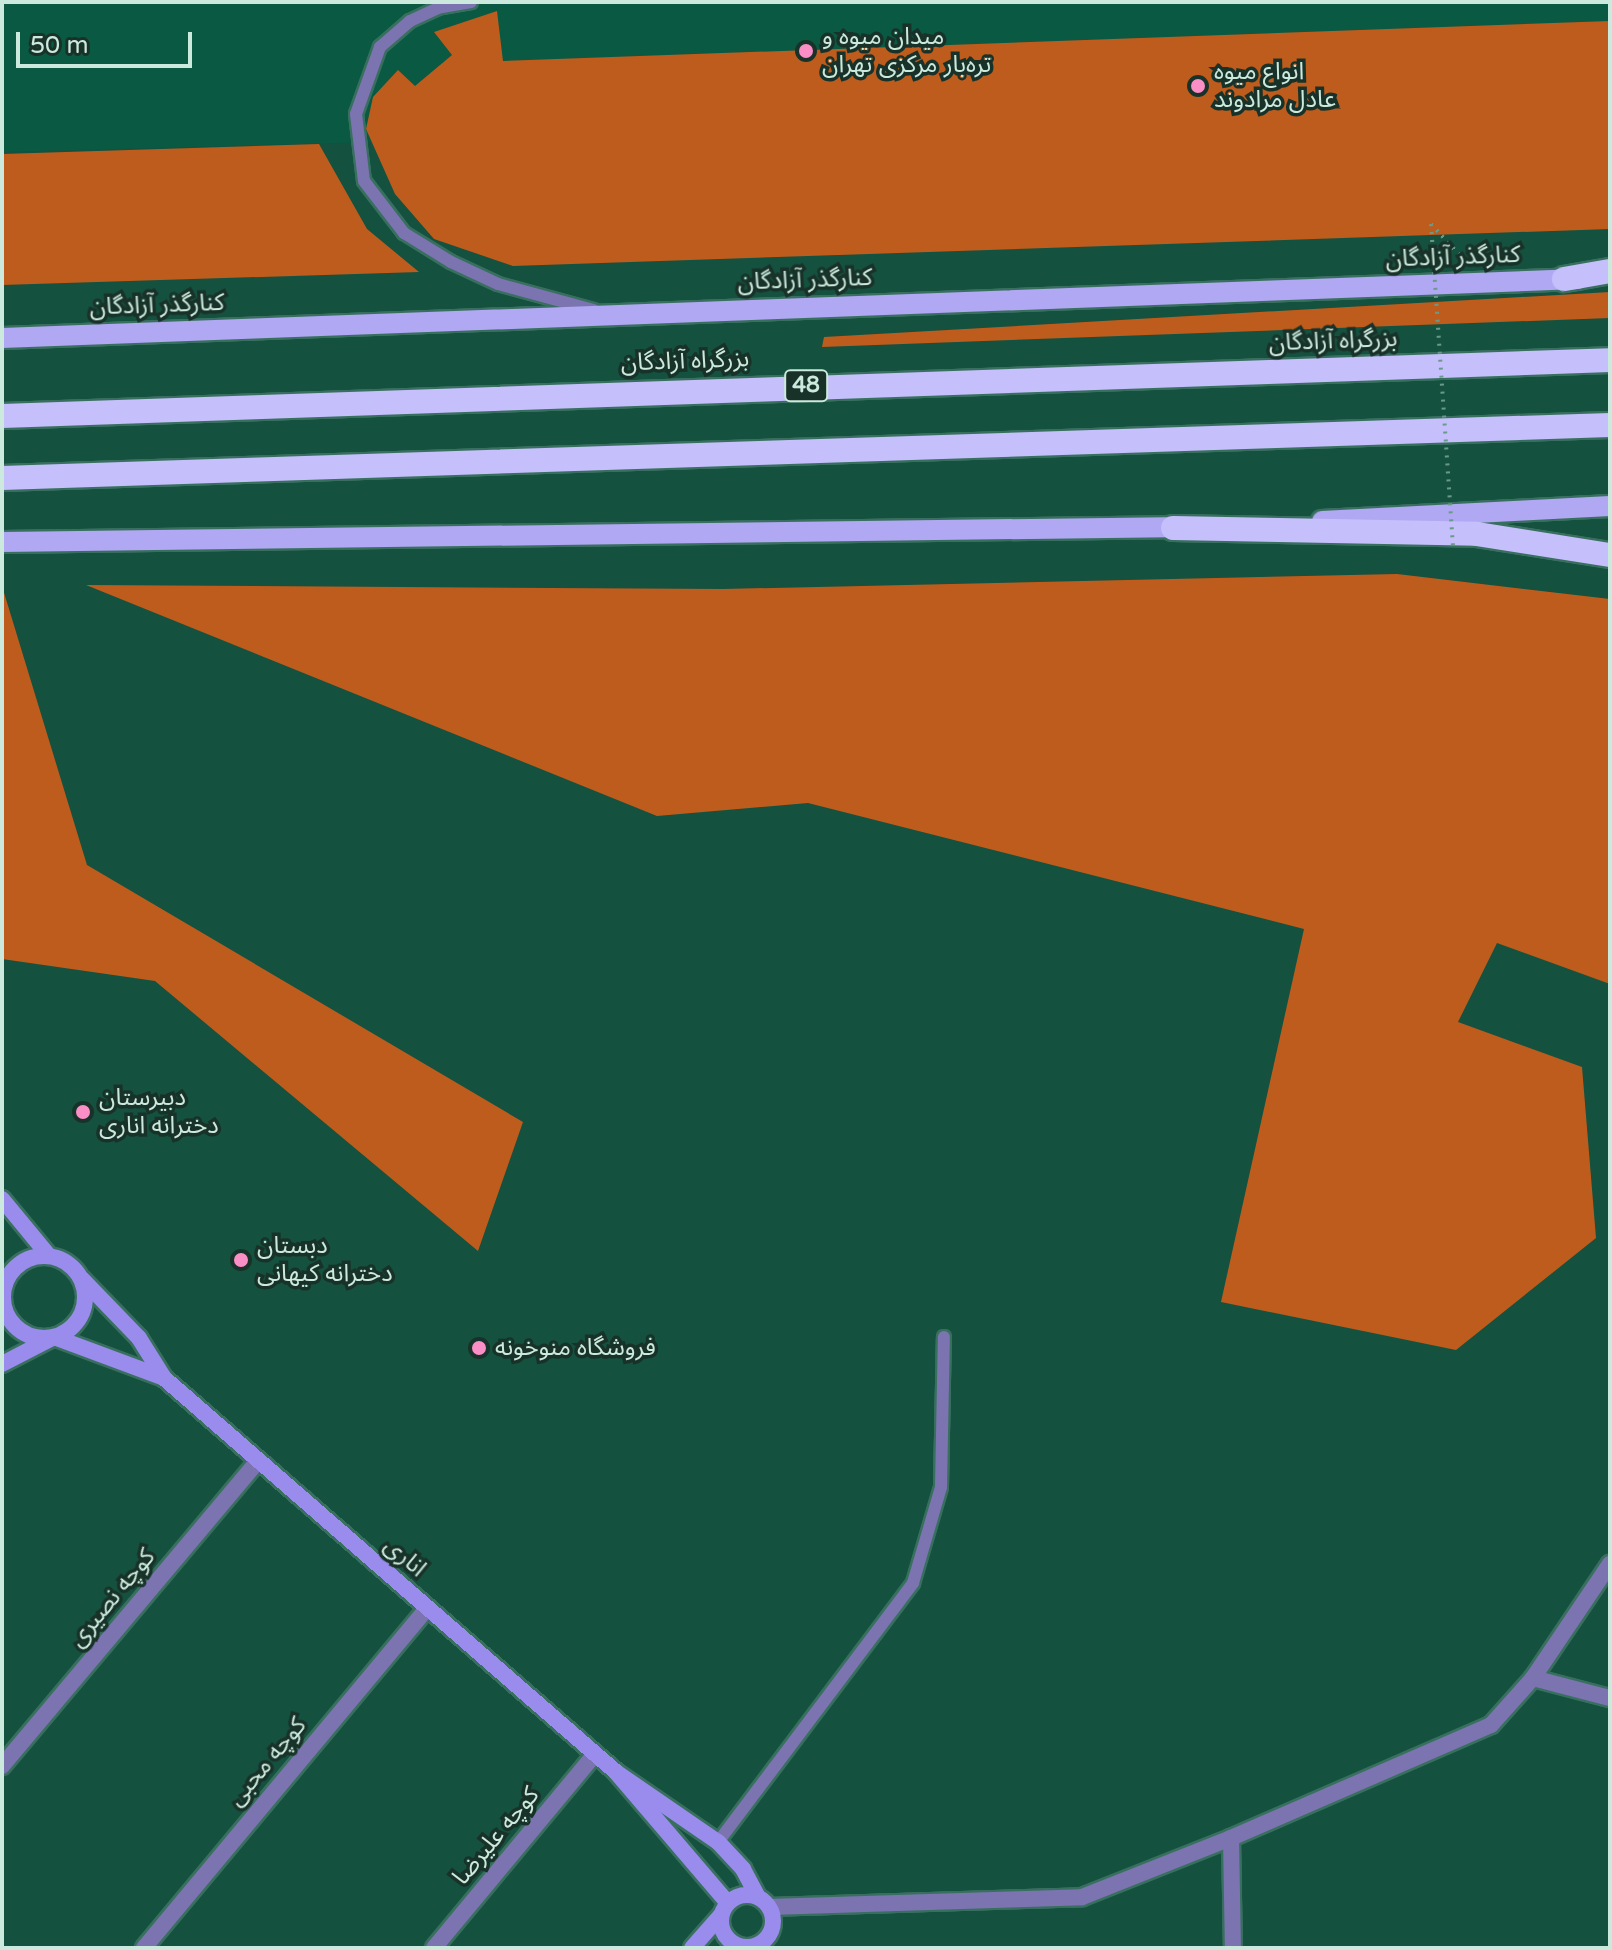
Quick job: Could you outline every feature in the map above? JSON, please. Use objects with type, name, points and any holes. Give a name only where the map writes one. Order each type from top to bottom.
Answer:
[{"type":"highway","points":[[1564,279],[1610,271]]},
{"type":"highway","name":"بزرگراه آزادگان","points":[[2,416],[302,401],[1610,360]]},
{"type":"highway","points":[[2,478],[1610,425]]},
{"type":"highway","points":[[1173,528],[1477,534],[1610,555]]},
{"type":"main road","name":"کنارگذر آزادگان","points":[[2,338],[605,313],[1610,278]]},
{"type":"main road","points":[[2,542],[1173,528],[1610,506]]},
{"type":"street","points":[[2,1199],[49,1256],[74,1267],[82,1279],[82,1314],[54,1337],[2,1364]]},
{"type":"street","points":[[49,1256],[24,1260],[4,1275],[2,1301],[6,1314],[26,1334],[54,1337]]},
{"type":"street","name":"اناری","points":[[82,1279],[139,1338],[164,1378],[616,1772],[718,1842],[743,1869],[764,1902]]},
{"type":"street","name":"اناری","points":[[54,1337],[164,1378]]},
{"type":"street","name":"کوچه نصیری","points":[[2,1766],[258,1461]]},
{"type":"street","points":[[692,1948],[724,1909],[742,1895],[764,1902],[1082,1897],[1231,1838],[1491,1725],[1533,1678],[1610,1564]]},
{"type":"street","name":"کوچه محبی","points":[[144,1948],[427,1608]]},
{"type":"street","points":[[1533,1678],[1610,1698]]},
{"type":"street","name":"کوچه علیرضا","points":[[434,1948],[595,1754]]},
{"type":"street","name":"اناری","points":[[616,1772],[724,1909]]},
{"type":"street","points":[[1231,1838],[1233,1948]]},
{"type":"street","points":[[724,1909],[727,1938],[741,1946],[755,1947],[772,1927],[764,1902]]},
{"type":"lane","points":[[471,2],[438,8],[410,21],[380,47],[356,114],[364,181],[404,233],[451,262],[498,284],[605,313]]},
{"type":"lane","points":[[718,1842],[913,1583],[941,1487],[944,1337]]},
{"type":"path","points":[[1453,550],[1431,224],[1484,282]]},
{"type":"shaded area","name":"میدان میوه و تره‌بار مرکزی تهران","points":[[2,2],[1610,2],[1610,109],[2,152]]},
{"type":"shaded area","points":[[497,11],[503,61],[1610,21],[1610,229],[513,266],[434,239],[395,194],[366,129],[373,97],[398,70],[415,86],[452,55],[434,32]]},
{"type":"shaded area","points":[[319,144],[367,229],[419,272],[2,285],[2,154]]},
{"type":"shaded area","points":[[1610,292],[1610,318],[822,347],[824,337]]},
{"type":"shaded area","points":[[1397,574],[1610,599],[1610,984],[1497,943],[1458,1022],[1582,1067],[1596,1238],[1456,1350],[1221,1302],[1304,929],[808,803],[657,816],[86,585],[723,589]]},
{"type":"shaded area","points":[[2,586],[87,865],[523,1122],[478,1251],[155,981],[2,959]]},
{"type":"place","name":"میدان میوه و تره‌بار مرکزی تهران","points":[[806,51]]},
{"type":"place","name":"انواع میوه عادل مرادوند","points":[[1198,86]]},
{"type":"place","name":"دبیرستان دخترانه اناری","points":[[83,1112]]},
{"type":"place","name":"دبستان دخترانه کیهانی","points":[[241,1260]]},
{"type":"place","name":"فروشگاه منوخونه","points":[[479,1348]]}]
